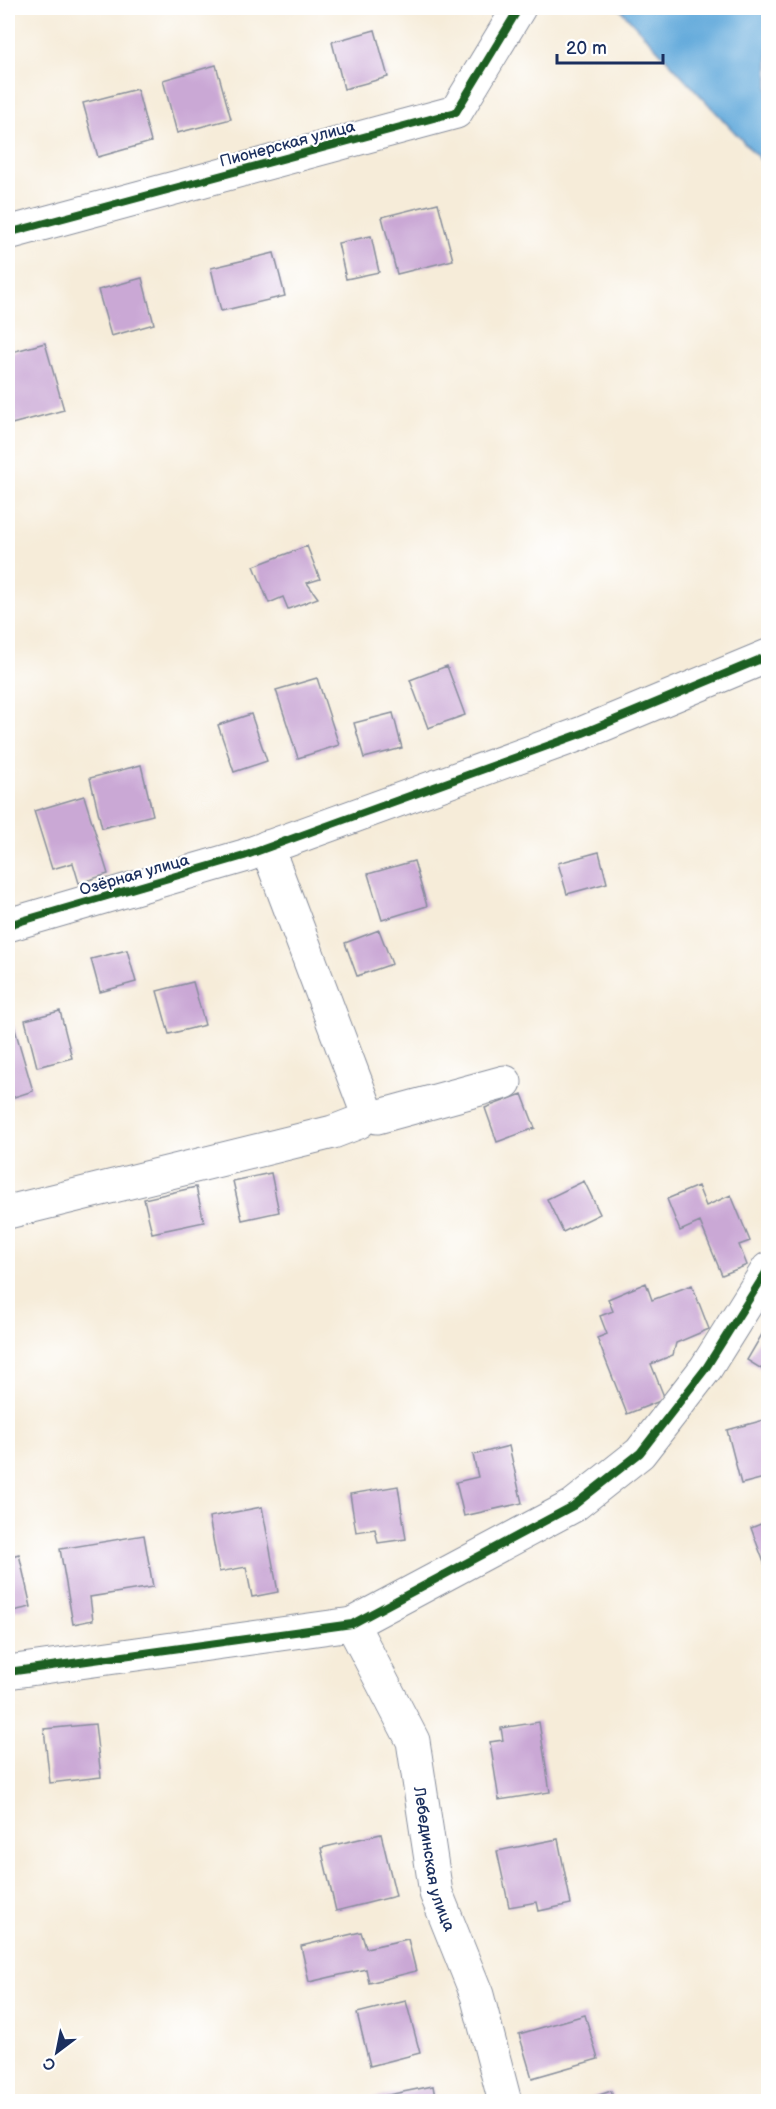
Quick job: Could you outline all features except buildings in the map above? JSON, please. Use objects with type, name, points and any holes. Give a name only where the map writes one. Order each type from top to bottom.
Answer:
[{"type":"street","name":"Пионерская улица","points":[[8,233],[456,112],[519,8]]},
{"type":"street","name":"Озёрная улица","points":[[8,925],[244,856],[583,733],[768,656]]},
{"type":"street","points":[[267,847],[367,1112],[377,1117],[505,1082]]},
{"type":"street","points":[[8,1212],[333,1132],[359,1122],[367,1112]]},
{"type":"street","points":[[8,1672],[352,1624],[573,1506],[640,1453],[706,1368],[768,1269]]},
{"type":"street","name":"Лебединская улица","points":[[352,1624],[413,1741],[436,1893],[477,1995],[505,2102]]},
{"type":"water","points":[[619,8],[768,8],[768,168]]},
{"type":"cycle path","points":[[8,233],[456,112],[519,8]]},
{"type":"cycle path","points":[[8,925],[244,856],[583,733],[768,656]]},
{"type":"cycle path","points":[[8,1672],[352,1624],[573,1506],[640,1453],[706,1368],[768,1269]]}]
